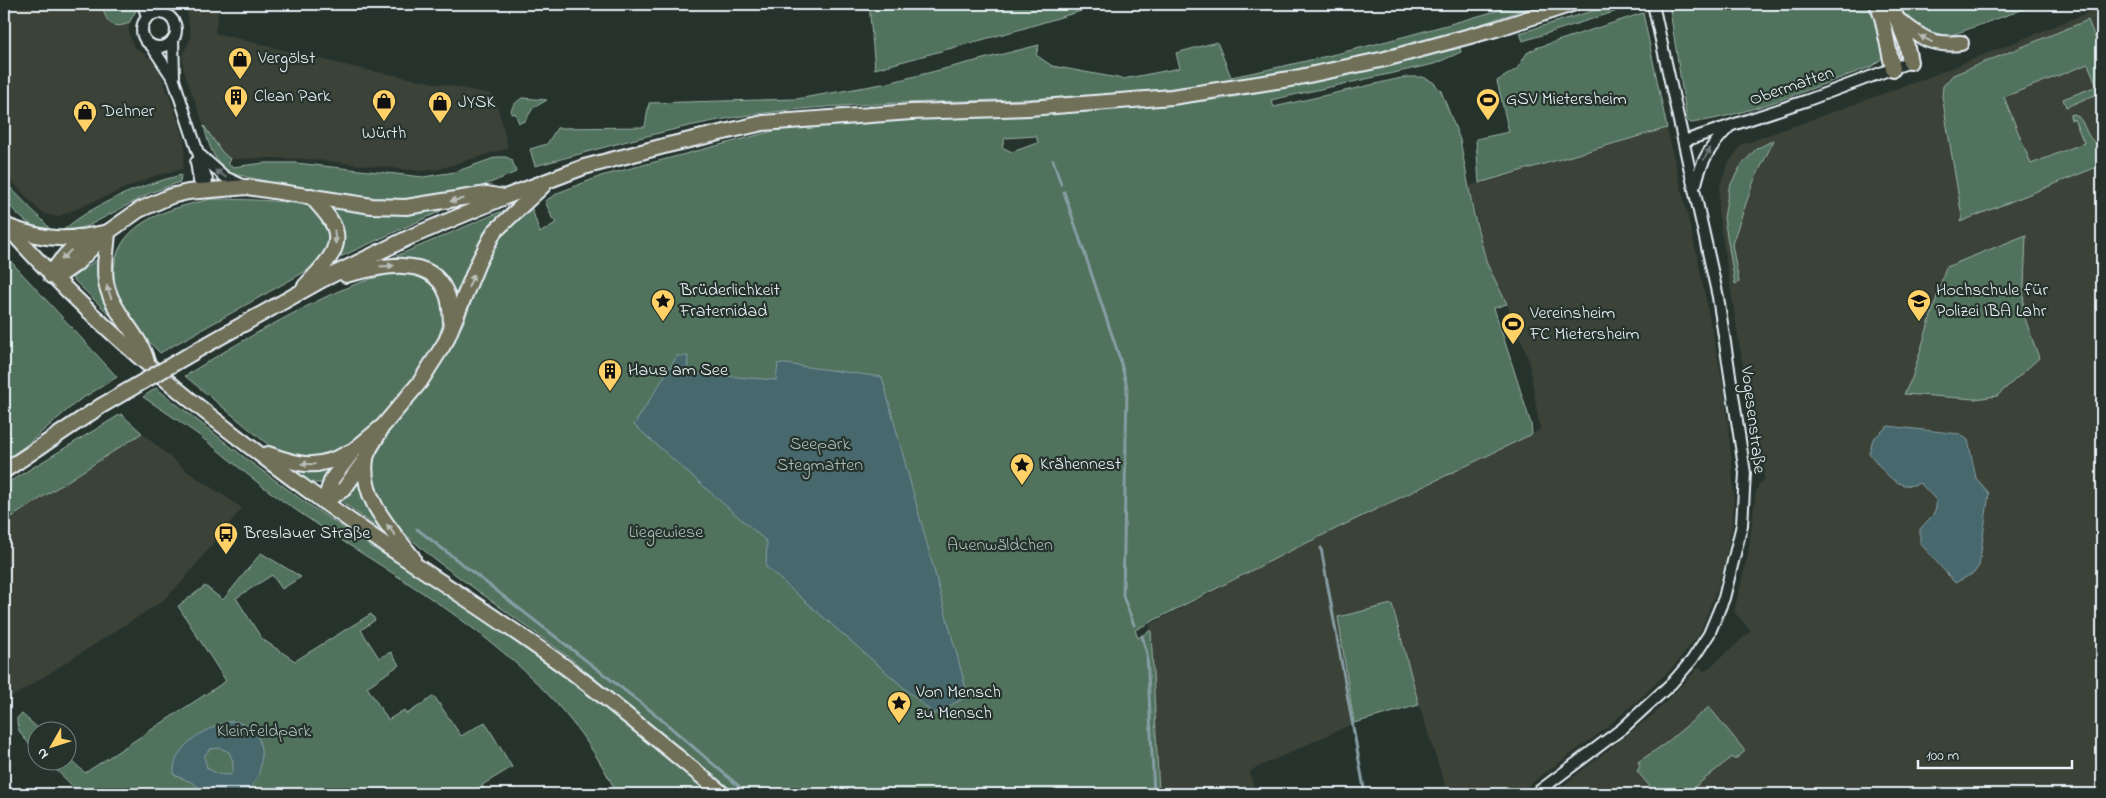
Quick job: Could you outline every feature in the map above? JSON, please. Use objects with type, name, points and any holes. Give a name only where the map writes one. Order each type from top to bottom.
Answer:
[{"type":"main road","points":[[4,471],[101,406],[322,280],[410,237],[584,167],[763,123],[911,112],[1029,108],[1172,97],[1290,79],[1412,51],[1496,29],[1572,4]]},
{"type":"main road","points":[[1877,4],[1882,17],[1893,69]]},
{"type":"main road","points":[[1891,4],[1906,42],[1910,62]]},
{"type":"main road","points":[[1897,19],[1929,41],[1943,44],[1961,43]]},
{"type":"main road","points":[[251,447],[294,464],[318,465],[337,459],[354,450],[383,426],[420,382],[446,341],[478,263],[494,232],[552,179]]},
{"type":"main road","points":[[51,276],[63,273],[76,264],[108,232],[149,206],[171,196],[204,189],[247,187],[372,206],[406,207],[487,194],[508,196]]},
{"type":"main road","points":[[300,292],[334,252],[336,244],[333,223],[311,196]]},
{"type":"main road","points":[[5,224],[35,236],[55,238],[84,238],[108,232]]},
{"type":"main road","points":[[5,224],[51,276],[87,310],[147,363],[251,447],[324,502],[572,672],[723,794]]},
{"type":"main road","points":[[108,232],[105,276],[107,289],[118,310],[143,348],[147,363]]},
{"type":"main road","points":[[51,276],[56,265],[64,255],[84,238]]},
{"type":"main road","points":[[322,280],[377,267],[400,265],[420,268],[436,277],[446,291],[450,302],[451,326]]},
{"type":"main road","points":[[324,502],[344,489],[366,458],[383,426]]},
{"type":"main road","points":[[324,502],[332,479],[354,450]]},
{"type":"main road","points":[[366,458],[367,485],[377,512],[421,568]]},
{"type":"street","points":[[143,4],[147,17]]},
{"type":"street","name":"Vogesenstraße","points":[[1535,794],[1641,712],[1672,683],[1692,660],[1709,634],[1724,598],[1737,552],[1742,525],[1745,473],[1718,297],[1653,4]]},
{"type":"street","points":[[174,80],[173,39],[176,31],[174,21],[158,8],[147,17],[141,30],[144,39],[152,45],[174,80],[207,180],[204,189]]},
{"type":"street","points":[[152,45],[166,46],[173,39]]},
{"type":"street","name":"Obermatten","points":[[1684,140],[1910,62]]},
{"type":"street","points":[[1695,188],[1700,168],[1708,149],[1729,126]]},
{"type":"street","points":[[194,142],[197,170],[204,189]]},
{"type":"street","points":[[199,154],[225,177],[247,187]]},
{"type":"shaded area","points":[[4,4],[137,4],[138,7],[129,23],[129,35],[134,47],[150,58],[160,71],[182,131],[185,147],[183,169],[154,176],[57,217],[45,214],[37,208],[4,173]]},
{"type":"shaded area","points":[[177,4],[220,4],[215,33],[357,68],[492,94],[498,108],[508,148],[439,169],[421,171],[306,159],[230,159],[222,152],[204,126],[184,71],[182,55],[191,38],[187,11]]},
{"type":"shaded area","name":"Hochschule für Polizei IBA Lahr","points":[[2102,7],[2102,794],[1552,794],[1654,714],[1700,666],[1704,672],[1751,631],[1734,612],[1748,554],[1756,491],[1759,484],[1764,480],[1763,462],[1754,453],[1749,403],[1718,211],[1720,186],[1724,174],[1728,164],[1741,145],[1924,79]]},
{"type":"shaded area","points":[[1667,128],[1697,256],[1725,394],[1732,464],[1734,496],[1732,528],[1719,584],[1699,635],[1674,666],[1644,695],[1605,729],[1517,794],[1448,794],[1419,705],[1392,605],[1338,617],[1354,723],[1250,771],[1255,794],[1159,794],[1151,631],[1149,625],[1290,551],[1540,430],[1529,361],[1512,316],[1487,264],[1469,186]]},
{"type":"shaded area","points":[[142,433],[188,472],[242,508],[182,582],[161,602],[4,702],[4,522]]},
{"type":"green space","points":[[108,4],[137,4],[138,7],[129,23],[119,26],[112,24],[106,18],[103,8]]},
{"type":"green space","points":[[869,4],[1104,4],[1018,30],[875,69]]},
{"type":"green space","points":[[1520,4],[1540,4],[1416,44],[1330,64],[1227,81],[1158,90],[1079,96],[855,105],[765,113],[678,128],[535,166],[530,149],[547,144],[557,128],[645,127],[649,103],[797,99],[888,83],[1039,45],[1036,55],[1052,66],[1123,79],[1180,68],[1176,53],[1217,42],[1231,77],[1304,62],[1376,44]]},
{"type":"green space","points":[[1615,4],[1639,4],[1523,41],[1520,33]]},
{"type":"green space","points":[[1669,4],[1871,4],[1881,25],[1884,57],[1871,67],[1760,107],[1691,123],[1687,120]]},
{"type":"green space","points":[[1897,4],[2038,4],[1938,40],[1909,22]]},
{"type":"green space","points":[[1643,13],[1667,128],[1479,183],[1476,139],[1509,132],[1497,81],[1517,69],[1527,53],[1536,48]]},
{"type":"green space","points":[[2088,20],[2102,55],[2102,92],[2066,107],[2063,99],[2097,86],[2088,64],[2004,97],[2031,164],[2084,143],[2074,119],[2071,120],[2070,115],[2075,114],[2092,139],[2102,146],[2102,165],[1960,222],[1962,217],[1942,96],[1943,86],[1953,75]]},
{"type":"green space","name":"Seepark Stegmatten","points":[[1460,48],[1461,52],[1434,64],[1271,100],[1274,107],[1406,77],[1423,77],[1433,82],[1441,91],[1460,140],[1474,215],[1487,264],[1507,304],[1494,308],[1531,424],[1532,434],[1290,551],[1135,630],[1138,638],[1151,630],[1159,794],[734,794],[570,658],[434,559],[389,517],[374,482],[372,461],[376,449],[446,355],[463,324],[484,267],[496,243],[511,223],[532,209],[540,233],[557,222],[553,220],[545,201],[560,192],[601,176],[781,129],[871,122],[1149,107],[1223,99],[1303,84]],"holes":[[[1036,136],[1038,143],[1012,152],[1002,147],[1005,138]]]},
{"type":"green space","points":[[522,98],[547,100],[533,108],[525,121],[519,123],[515,113],[511,114],[511,111],[514,105]]},
{"type":"green space","points":[[204,126],[222,152],[230,159],[228,164],[232,167],[265,163],[296,163],[423,177],[455,172],[497,157],[506,157],[512,160],[516,172],[490,183],[445,197],[393,201],[338,196],[231,173],[216,158]]},
{"type":"green space","points":[[1774,140],[1753,183],[1732,244],[1739,282],[1735,284],[1724,218],[1729,188],[1740,167],[1756,149]]},
{"type":"green space","points":[[181,175],[180,182],[150,193],[88,226],[61,232],[102,204],[149,184]]},
{"type":"green space","points":[[4,181],[51,231],[43,230],[30,224],[14,210],[4,199]]},
{"type":"green space","points":[[211,199],[306,205],[313,208],[321,217],[328,232],[328,248],[324,257],[317,265],[160,353],[132,323],[119,302],[114,276],[118,252],[126,238],[137,227],[150,219],[164,212]]},
{"type":"green space","points":[[327,204],[439,209],[441,211],[338,258],[341,248]]},
{"type":"green space","points":[[502,211],[504,215],[456,305],[410,261],[387,260]]},
{"type":"green space","points":[[2026,235],[2023,313],[2039,358],[1997,396],[1975,399],[1904,394],[1912,378],[1946,267]]},
{"type":"green space","points":[[4,254],[117,377],[78,401],[24,447],[4,461]]},
{"type":"green space","points":[[103,255],[117,322],[72,278]]},
{"type":"green space","points":[[400,272],[426,276],[437,287],[443,306],[443,320],[438,338],[412,381],[393,403],[373,423],[333,452],[315,458],[304,458],[287,454],[271,447],[185,376],[250,337],[317,301],[371,279]]},
{"type":"green space","points":[[156,388],[302,500],[501,630],[674,760],[713,794],[617,794],[588,744],[553,700],[513,661],[423,593],[280,499],[197,434],[143,397]]},
{"type":"green space","points":[[121,414],[142,433],[4,522],[4,485]]},
{"type":"green space","points":[[332,467],[333,469],[323,483],[310,483],[299,473],[300,470],[307,471]]},
{"type":"green space","points":[[361,477],[390,537],[341,501]]},
{"type":"green space","name":"Kleinfeldpark","points":[[261,553],[301,577],[282,589],[272,575],[236,598],[262,639],[295,661],[371,614],[375,620],[361,630],[379,658],[391,652],[399,665],[367,687],[388,720],[404,710],[407,714],[434,696],[461,736],[485,722],[512,767],[482,785],[487,794],[81,794],[56,770],[78,770],[78,766],[85,773],[226,681],[178,606],[205,586],[223,600]]},
{"type":"green space","points":[[1392,604],[1419,705],[1354,723],[1338,617]]},
{"type":"green space","points":[[1709,707],[1745,751],[1735,760],[1732,757],[1686,794],[1656,794],[1637,771],[1640,766],[1638,762],[1666,743]]},
{"type":"green space","points":[[22,714],[29,720],[28,742],[20,733],[17,718]]},
{"type":"water","points":[[677,356],[688,356],[687,373],[776,380],[778,363],[882,377],[968,696],[934,714],[766,567],[767,542],[634,425]]},
{"type":"water","points":[[1888,426],[1960,434],[1968,440],[1976,478],[1989,493],[1979,566],[1974,573],[1955,583],[1920,543],[1920,529],[1932,516],[1936,508],[1936,500],[1920,483],[1904,485],[1891,478],[1869,453],[1873,439]]},
{"type":"water","points":[[232,721],[246,725],[253,730],[259,739],[261,752],[260,770],[245,794],[209,794],[191,782],[174,775],[175,764],[185,746],[203,732]],"holes":[[[220,748],[229,752],[233,762],[233,772],[230,775],[218,774],[207,768],[204,756],[210,749]]]},
{"type":"waterway","points":[[1053,160],[1061,184]]},
{"type":"waterway","points":[[1064,192],[1120,359],[1127,387],[1123,596],[1134,625]]},
{"type":"waterway","points":[[417,529],[655,714],[748,794]]},
{"type":"waterway","points":[[1321,548],[1365,794]]},
{"type":"waterway","points":[[1142,636],[1147,654],[1154,794]]},
{"type":"place","name":"Vergölst","points":[[240,80]]},
{"type":"place","name":"Clean Park","points":[[236,118]]},
{"type":"place","name":"GSV Mietersheim","points":[[1488,121]]},
{"type":"place","name":"Würth","points":[[384,122]]},
{"type":"place","name":"JYSK","points":[[440,124]]},
{"type":"place","name":"Dehner","points":[[85,133]]},
{"type":"place","name":"Brüderlichkeit Fraternidad","points":[[663,322]]},
{"type":"place","name":"Hochschule für Polizei IBA Lahr","points":[[1919,322]]},
{"type":"place","name":"Vereinsheim FC Mietersheim","points":[[1513,345]]},
{"type":"place","name":"Haus am See","points":[[610,392]]},
{"type":"place","name":"Krähennest","points":[[1022,486]]},
{"type":"place","name":"Breslauer Straße","points":[[226,555]]},
{"type":"place","name":"Von Mensch zu Mensch","points":[[899,724]]},
{"type":"park label","name":"Liegewiese","points":[[666,533]]},
{"type":"park label","name":"Auenwäldchen","points":[[1000,546]]}]
